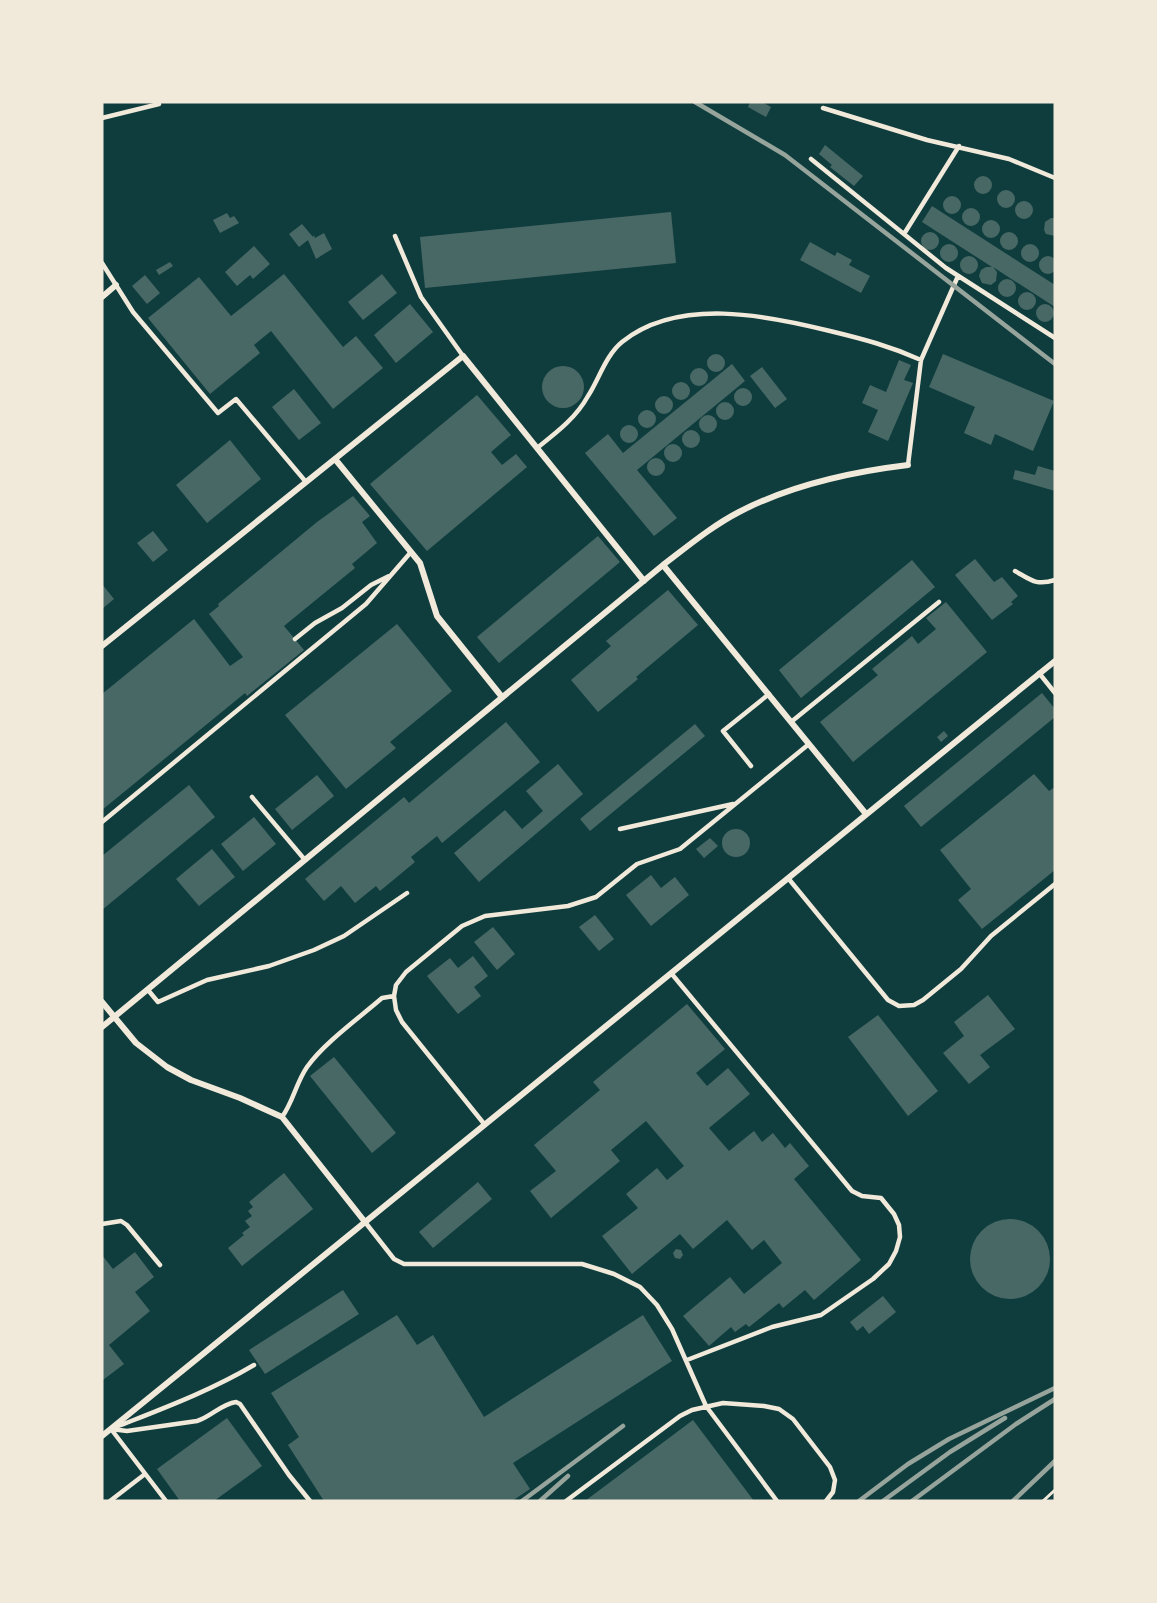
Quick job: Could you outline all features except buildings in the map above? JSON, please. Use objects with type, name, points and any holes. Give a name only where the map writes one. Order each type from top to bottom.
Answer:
[{"type":"street","points":[[102,297],[116,285]]},
{"type":"street","points":[[102,646],[463,356],[644,581]]},
{"type":"street","points":[[335,459],[420,562],[437,616],[502,697]]},
{"type":"street","points":[[102,1027],[706,532],[771,497],[810,484],[908,465]]},
{"type":"street","points":[[663,565],[866,814]]},
{"type":"street","points":[[102,1436],[1055,661]]},
{"type":"street","points":[[102,1002],[136,1043],[168,1067],[191,1080],[282,1117],[365,1222]]},
{"type":"lane","points":[[102,118],[159,104]]},
{"type":"lane","points":[[823,108],[927,140],[1009,159],[1055,178]]},
{"type":"lane","points":[[904,234],[959,146]]},
{"type":"lane","points":[[811,159],[958,276],[1055,338]]},
{"type":"lane","points":[[395,236],[421,297],[463,356]]},
{"type":"lane","points":[[102,263],[133,312],[218,413],[236,399],[306,483]]},
{"type":"lane","points":[[908,465],[921,360],[958,276]]},
{"type":"lane","points":[[537,448],[576,414],[588,397],[602,369],[620,344],[640,330],[668,320],[696,315],[738,314],[790,321],[892,347],[921,360]]},
{"type":"lane","points":[[102,822],[366,604],[411,552]]},
{"type":"lane","points":[[1015,571],[1034,582],[1045,583],[1055,580]]},
{"type":"lane","points":[[295,639],[315,623],[342,608],[371,585],[392,575]]},
{"type":"lane","points":[[791,722],[939,602]]},
{"type":"lane","points":[[1039,674],[1055,693]]},
{"type":"lane","points":[[751,766],[723,731],[769,694]]},
{"type":"lane","points":[[485,1125],[402,1022],[396,1010],[394,996],[396,985],[406,972],[462,926],[485,916],[568,906],[596,897],[637,864],[680,849],[809,744]]},
{"type":"lane","points":[[252,797],[305,860]]},
{"type":"lane","points":[[620,829],[736,804]]},
{"type":"lane","points":[[788,878],[888,1000],[899,1006],[914,1005],[923,1000],[961,969],[991,936],[1055,884]]},
{"type":"lane","points":[[148,990],[158,1002],[207,980],[269,966],[314,950],[344,936],[407,893]]},
{"type":"lane","points":[[672,973],[852,1191],[862,1196],[877,1196],[885,1202],[899,1225],[900,1237],[889,1264],[873,1279],[821,1316],[772,1327],[687,1360]]},
{"type":"lane","points":[[282,1117],[308,1066],[322,1050],[382,998],[394,996]]},
{"type":"lane","points":[[102,1224],[121,1221],[127,1225],[160,1265]]},
{"type":"lane","points":[[365,1222],[394,1259],[404,1264],[582,1264],[614,1274],[640,1287],[657,1305],[672,1329],[706,1406],[777,1501]]},
{"type":"lane","points":[[111,1429],[228,1381],[254,1365]]},
{"type":"lane","points":[[111,1429],[127,1431],[203,1420],[223,1406],[236,1402],[240,1404],[289,1475],[310,1501]]},
{"type":"lane","points":[[566,1501],[680,1416],[706,1406],[723,1403],[779,1409],[793,1419],[830,1467],[836,1480],[833,1491],[826,1501]]},
{"type":"lane","points":[[111,1429],[166,1501]]},
{"type":"lane","points":[[110,1501],[145,1474]]},
{"type":"path","points":[[1043,1501],[1055,1490]]},
{"type":"railway","points":[[695,102],[785,155],[1055,364]]},
{"type":"railway","points":[[859,1501],[908,1464],[949,1439],[1055,1388]]},
{"type":"railway","points":[[912,1501],[1016,1424],[1055,1399]]},
{"type":"railway","points":[[883,1501],[950,1452],[1005,1418]]},
{"type":"railway","points":[[522,1501],[623,1426]]},
{"type":"railway","points":[[1013,1501],[1055,1461]]},
{"type":"railway","points":[[540,1501],[568,1476]]}]
